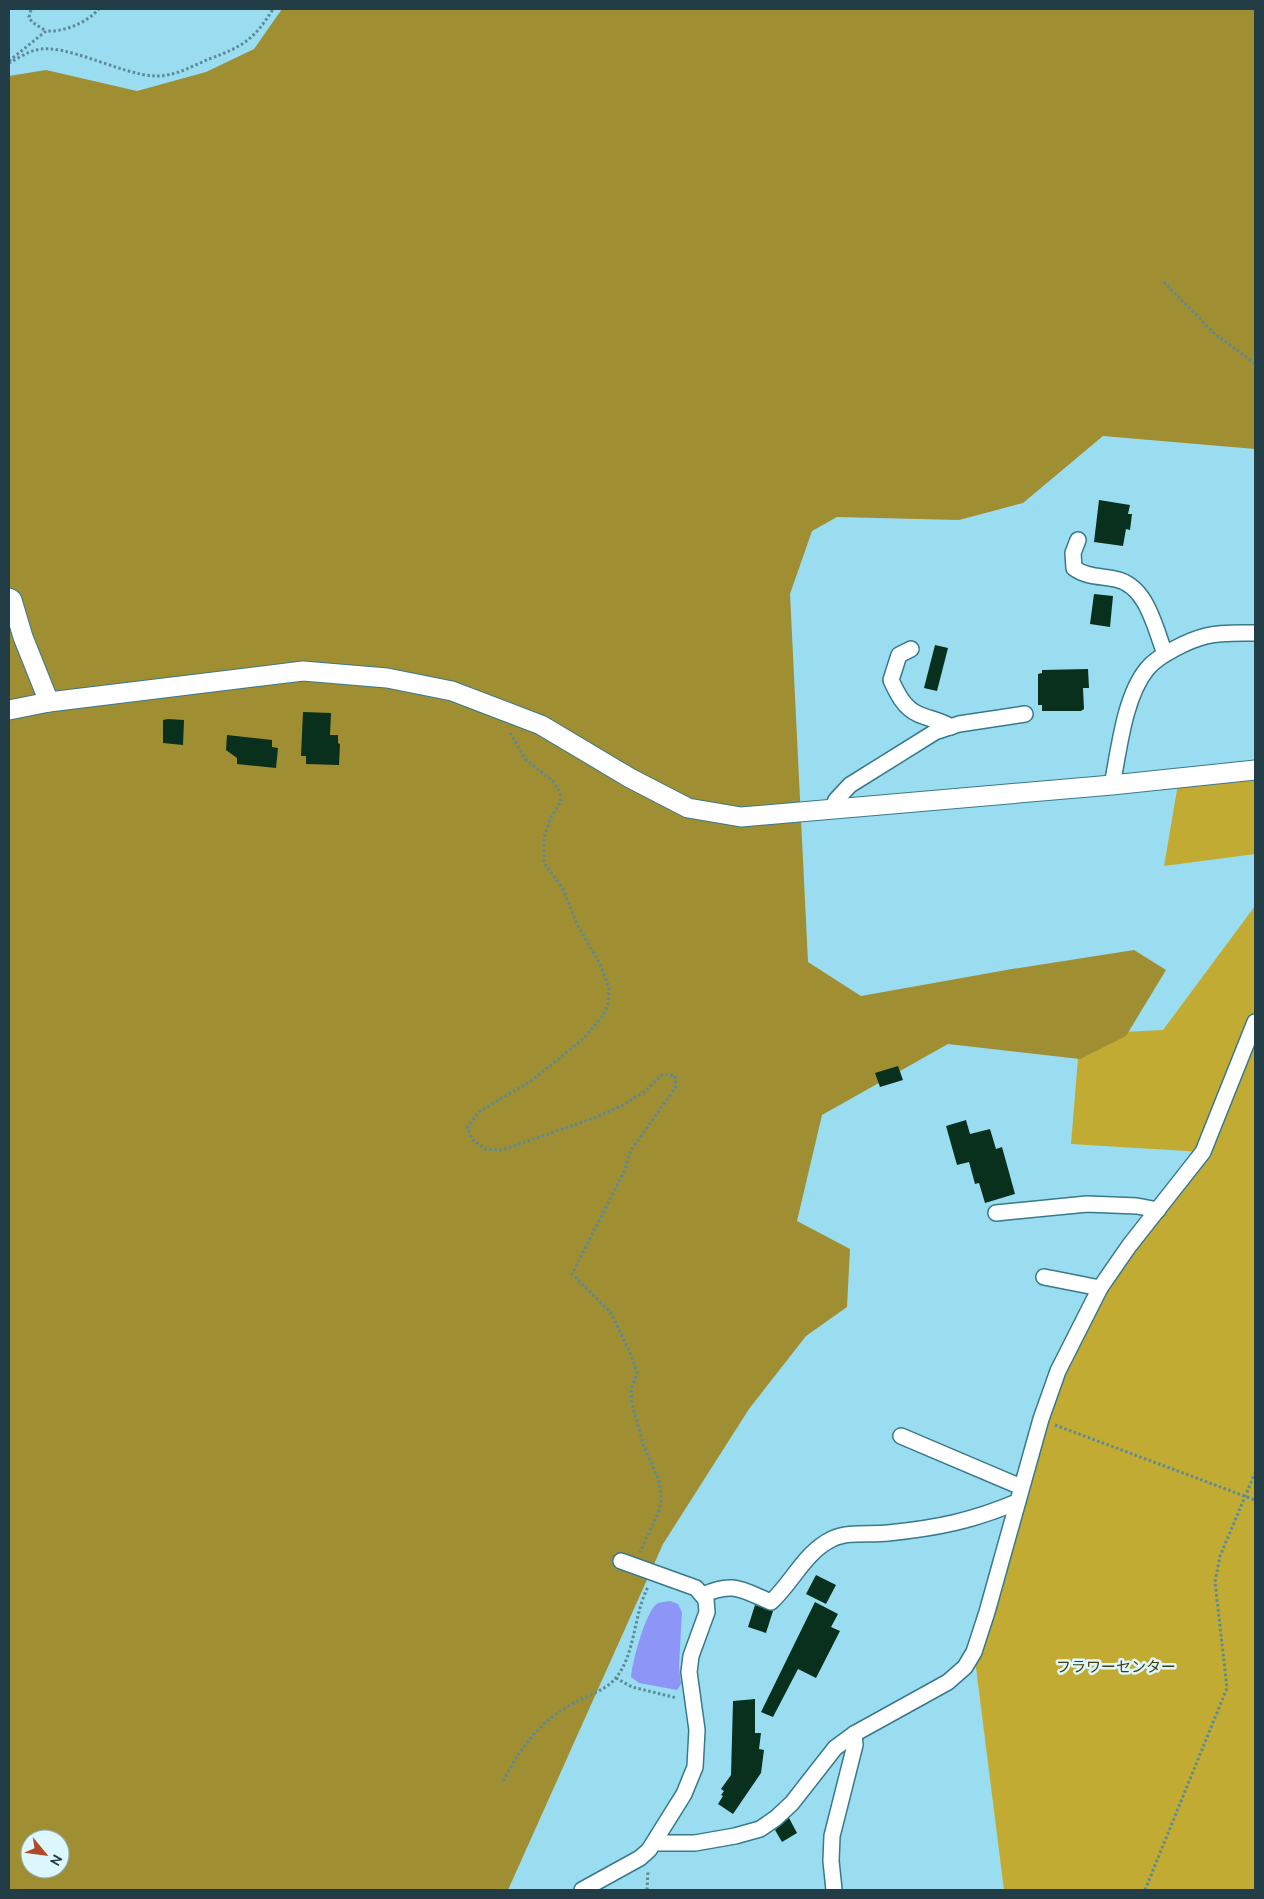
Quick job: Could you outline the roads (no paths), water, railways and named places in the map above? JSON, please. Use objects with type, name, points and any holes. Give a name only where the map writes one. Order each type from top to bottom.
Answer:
[{"type":"street","points":[[1078,540],[1073,553],[1074,568],[1082,574],[1118,580],[1135,588],[1146,607],[1165,654]]},
{"type":"street","points":[[9,598],[12,600],[23,638],[49,702]]},
{"type":"street","points":[[1112,785],[1122,736],[1134,693],[1147,669],[1165,654],[1205,636],[1255,633]]},
{"type":"street","points":[[911,649],[899,655],[891,680],[902,702],[916,714],[940,720],[951,727]]},
{"type":"street","points":[[9,710],[49,702],[304,671],[388,678],[452,691],[541,725],[630,778],[688,808],[741,817],[1112,785],[1255,770]]},
{"type":"street","points":[[832,809],[836,800],[850,785],[935,732],[951,727],[1024,714]]},
{"type":"street","points":[[655,1843],[695,1842],[735,1836],[760,1828],[776,1818],[792,1803],[835,1748],[854,1734],[948,1682],[965,1667],[976,1644],[1041,1420],[1058,1371],[1100,1288],[1203,1152],[1255,1022]]},
{"type":"street","points":[[996,1213],[1087,1204],[1137,1206],[1158,1210]]},
{"type":"street","points":[[1044,1277],[1100,1288]]},
{"type":"street","points":[[902,1436],[1019,1494]]},
{"type":"street","points":[[703,1595],[720,1587],[733,1587],[771,1602],[814,1551],[831,1540],[841,1536],[950,1526],[986,1515],[1019,1494]]},
{"type":"street","points":[[582,1890],[640,1858],[655,1843],[664,1824],[691,1782],[695,1768],[697,1730],[688,1672],[691,1656],[707,1612],[706,1600],[696,1588],[620,1561]]},
{"type":"street","points":[[834,1890],[832,1836],[855,1745],[854,1734]]},
{"type":"water","points":[[670,1601],[678,1604],[682,1612],[679,1666],[681,1684],[677,1690],[639,1683],[631,1677],[644,1625],[653,1607],[658,1603]]},
{"type":"park label","name":"フラワーセンター","points":[[1116,1666]]}]
